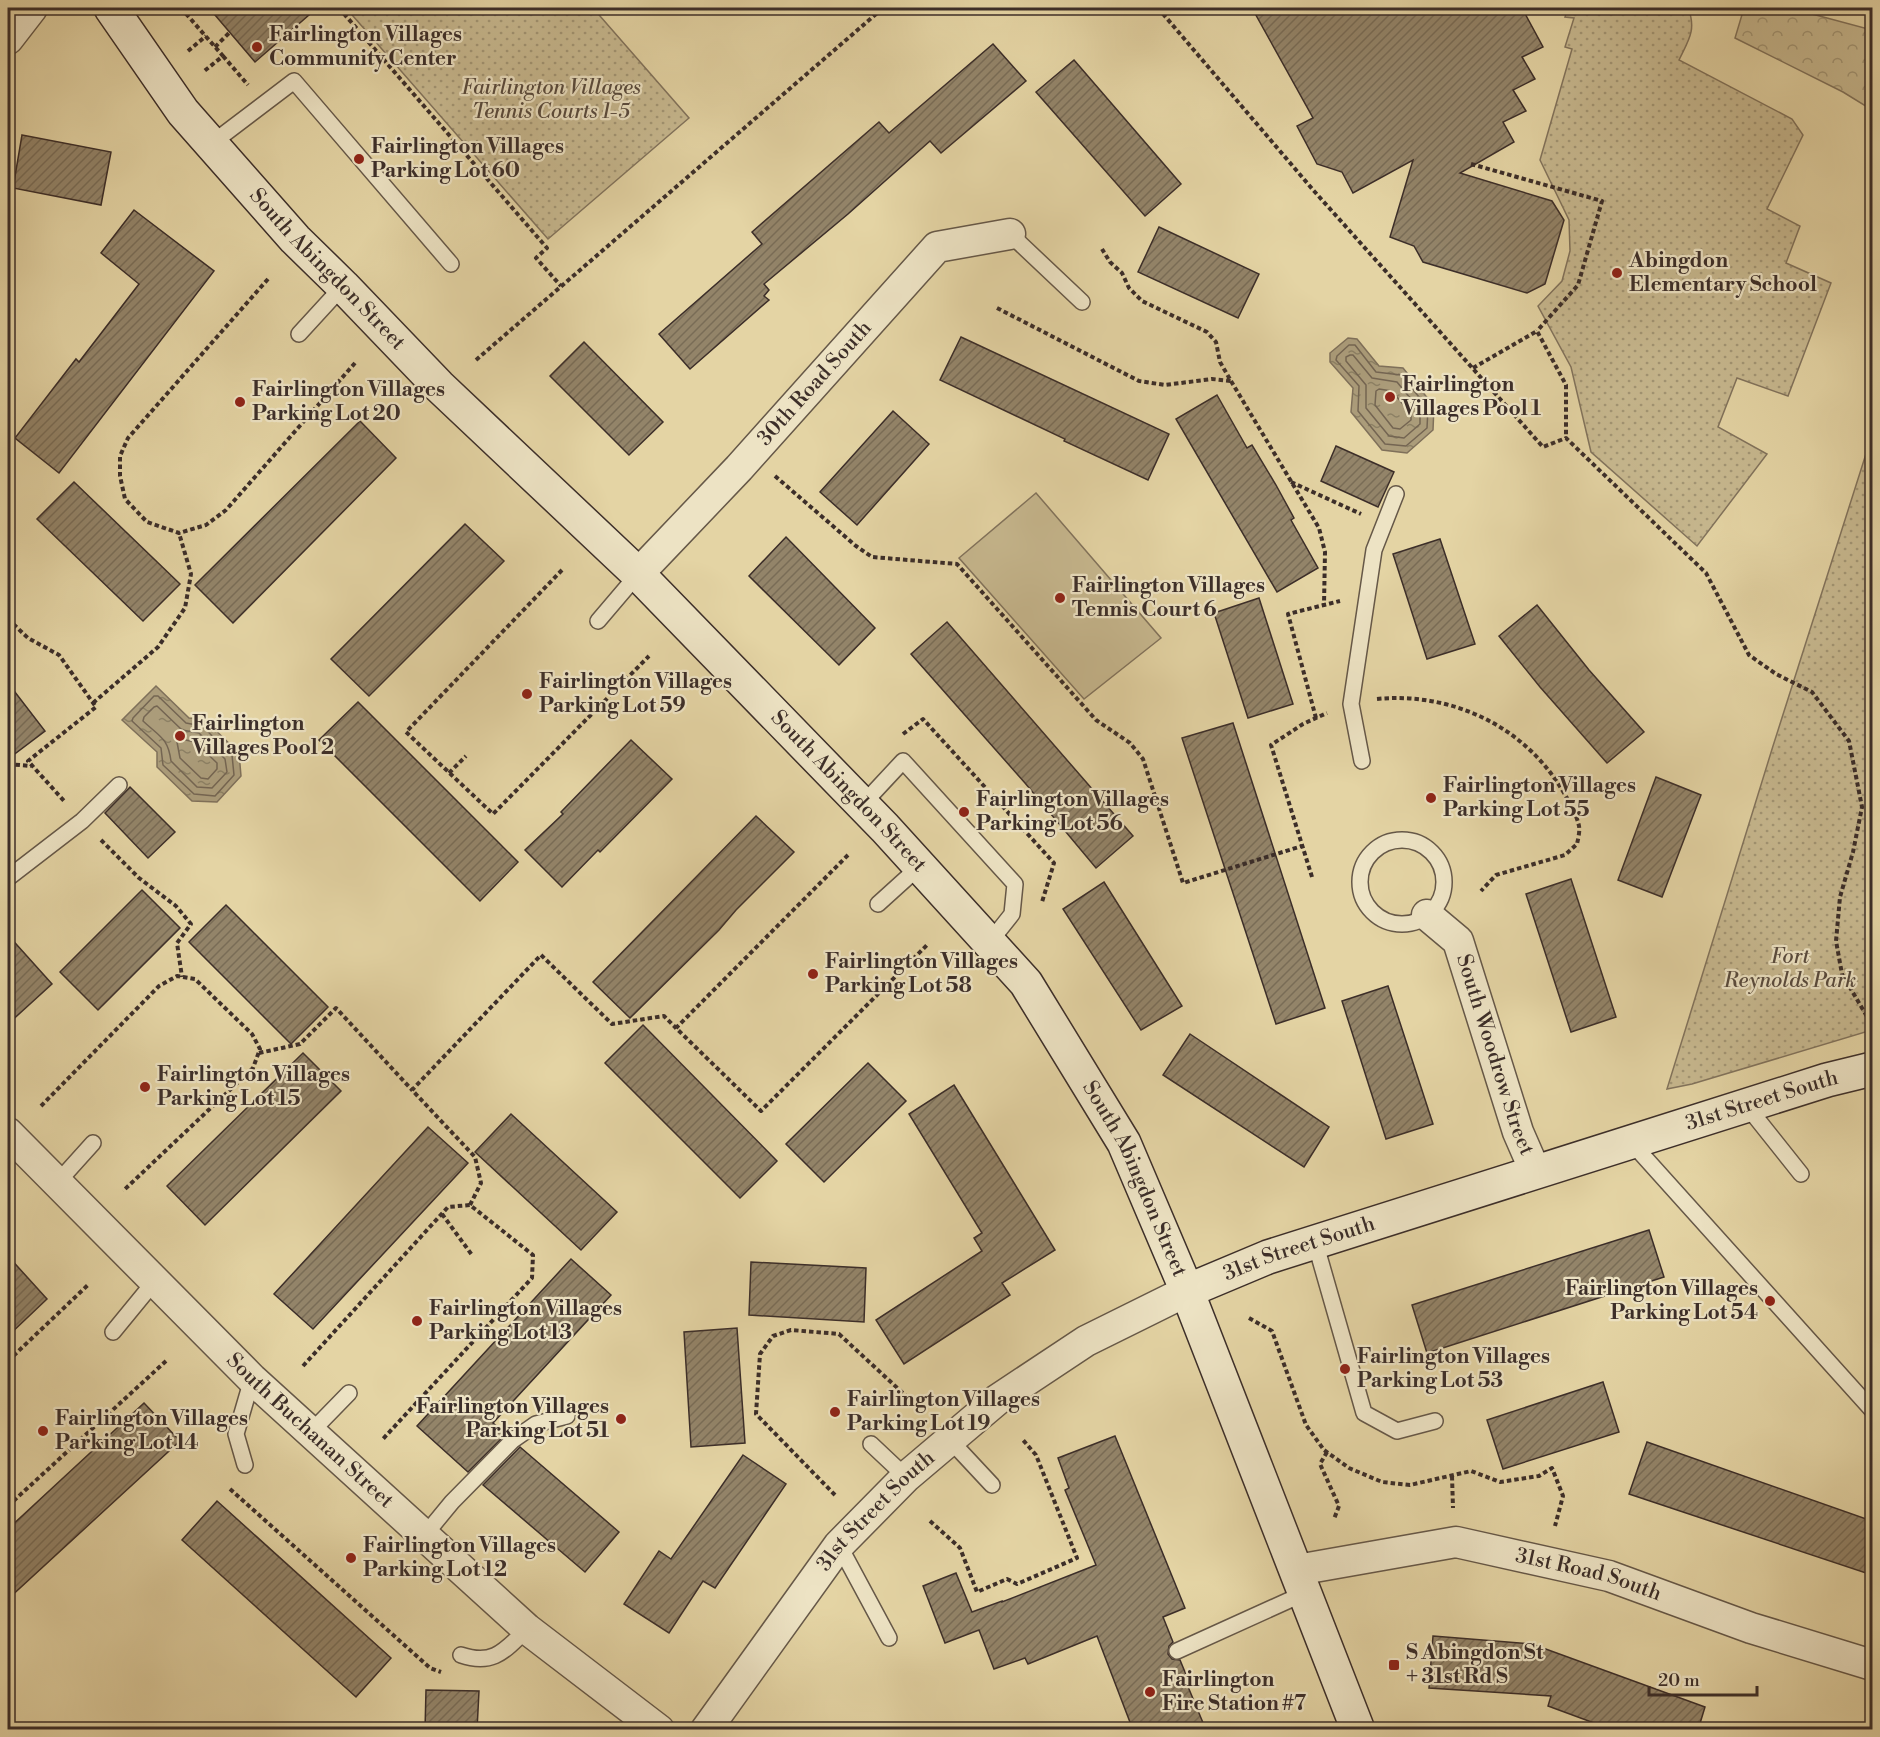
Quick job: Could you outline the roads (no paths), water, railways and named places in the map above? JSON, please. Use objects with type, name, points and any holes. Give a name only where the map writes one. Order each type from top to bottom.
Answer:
[{"type":"street","name":"South Abingdon Street","points":[[111,8],[183,112],[295,239],[439,386],[638,574],[920,866],[1026,983],[1124,1143],[1187,1291],[1358,1730]]},
{"type":"street","points":[[8,39],[25,10]]},
{"type":"street","name":"30th Road South","points":[[638,574],[739,468],[937,247],[1010,234]]},
{"type":"street","name":"South Woodrow Street","points":[[1427,915],[1458,941],[1518,1132],[1535,1172]]},
{"type":"street","name":"31st Street South","points":[[706,1730],[838,1545],[906,1477],[997,1400],[1086,1341],[1187,1291],[1268,1257],[1746,1105],[1872,1069]]},
{"type":"street","name":"South Buchanan Street","points":[[8,1133],[154,1282],[310,1433],[527,1629],[659,1730]]},
{"type":"street","name":"31st Road South","points":[[1301,1582],[1456,1542],[1609,1576],[1751,1628],[1872,1665]]},
{"type":"lane","points":[[211,144],[294,81],[451,264]]},
{"type":"lane","points":[[1010,234],[1082,303]]},
{"type":"lane","points":[[299,334],[343,286]]},
{"type":"lane","points":[[1362,762],[1350,704],[1374,550],[1396,494]]},
{"type":"lane","points":[[598,621],[638,574]]},
{"type":"lane","points":[[862,805],[903,761],[1015,884],[1012,914],[989,943]]},
{"type":"lane","points":[[8,878],[82,821],[119,784]]},
{"type":"lane","points":[[1405,840],[1431,851],[1439,862],[1444,887],[1435,907],[1427,915],[1403,924],[1389,922],[1377,916],[1368,907],[1362,896],[1360,876],[1368,856],[1378,847],[1391,841],[1405,840]]},
{"type":"lane","points":[[878,904],[920,866]]},
{"type":"lane","points":[[1746,1105],[1802,1174]]},
{"type":"lane","points":[[1630,1142],[1872,1410]]},
{"type":"lane","points":[[57,1184],[93,1143]]},
{"type":"lane","points":[[1315,1242],[1364,1413],[1397,1431],[1435,1420]]},
{"type":"lane","points":[[113,1332],[154,1282]]},
{"type":"lane","points":[[245,1465],[236,1434],[252,1379]]},
{"type":"lane","points":[[310,1433],[349,1393]]},
{"type":"lane","points":[[424,1536],[452,1502],[513,1440],[536,1424],[567,1416]]},
{"type":"lane","points":[[950,1440],[992,1485]]},
{"type":"lane","points":[[872,1444],[906,1477]]},
{"type":"lane","points":[[838,1545],[889,1638]]},
{"type":"lane","points":[[1177,1651],[1301,1582]]},
{"type":"lane","points":[[461,1655],[478,1661],[503,1652],[527,1629]]},
{"type":"water","name":"Fairlington Villages Pool 1","points":[[1348,338],[1357,339],[1379,366],[1403,368],[1434,406],[1433,430],[1407,453],[1382,450],[1351,412],[1353,388],[1330,362],[1330,353]]},
{"type":"water","name":"Fairlington Villages Pool 2","points":[[156,686],[189,718],[204,719],[239,753],[241,776],[217,802],[192,801],[157,767],[157,752],[122,720]]},
{"type":"place","name":"Fairlington Villages Community Center","points":[[257,47]]},
{"type":"place","name":"Fairlington Villages Parking Lot 60","points":[[359,159]]},
{"type":"place","name":"Abingdon Elementary School","points":[[1617,273]]},
{"type":"place","name":"Fairlington Villages Pool 1","points":[[1390,397]]},
{"type":"place","name":"Fairlington Villages Parking Lot 20","points":[[240,402]]},
{"type":"place","name":"Fairlington Villages Tennis Court 6","points":[[1060,598]]},
{"type":"place","name":"Fairlington Villages Parking Lot 59","points":[[527,694]]},
{"type":"place","name":"Fairlington Villages Pool 2","points":[[180,736]]},
{"type":"place","name":"Fairlington Villages Parking Lot 55","points":[[1431,798]]},
{"type":"place","name":"Fairlington Villages Parking Lot 56","points":[[964,812]]},
{"type":"place","name":"Fairlington Villages Parking Lot 58","points":[[813,974]]},
{"type":"place","name":"Fairlington Villages Parking Lot 15","points":[[145,1087]]},
{"type":"place","name":"Fairlington Villages Parking Lot 54","points":[[1770,1301]]},
{"type":"place","name":"Fairlington Villages Parking Lot 13","points":[[417,1321]]},
{"type":"place","name":"Fairlington Villages Parking Lot 53","points":[[1345,1369]]},
{"type":"place","name":"Fairlington Villages Parking Lot 19","points":[[835,1412]]},
{"type":"place","name":"Fairlington Villages Parking Lot 51","points":[[621,1419]]},
{"type":"place","name":"Fairlington Villages Parking Lot 14","points":[[43,1431]]},
{"type":"place","name":"Fairlington Villages Parking Lot 12","points":[[351,1558]]},
{"type":"place","name":"S Abingdon St + 31st Rd S","points":[[1394,1665]]},
{"type":"place","name":"Fairlington Fire Station #7","points":[[1150,1692]]},
{"type":"park label","name":"Fairlington Villages Tennis Courts 1-5","points":[[551,100]]},
{"type":"park label","name":"Fort Reynolds Park","points":[[1790,969]]}]
